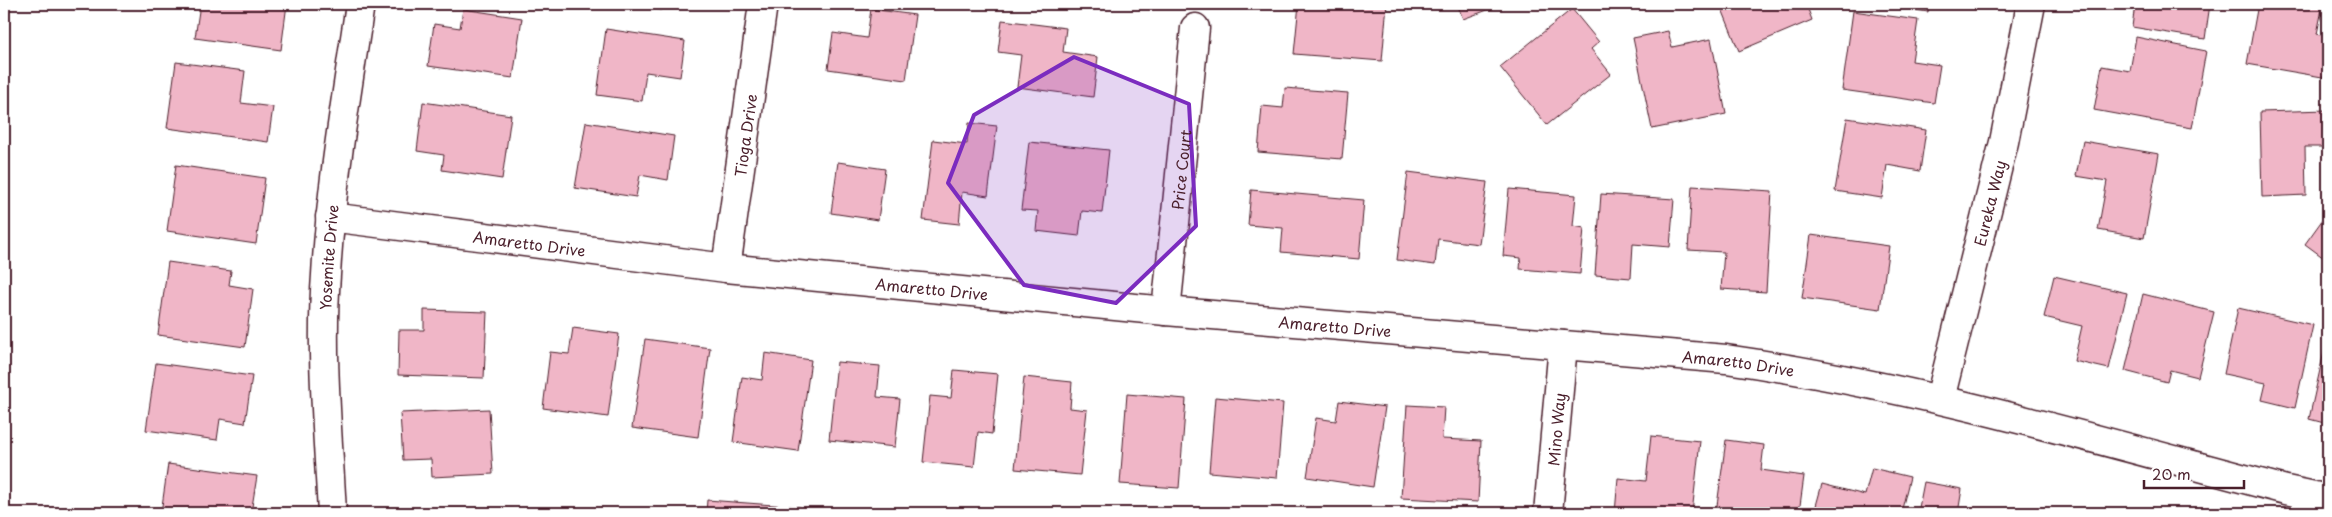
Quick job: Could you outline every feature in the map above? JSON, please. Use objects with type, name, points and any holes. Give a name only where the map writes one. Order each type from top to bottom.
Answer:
[{"type":"street","name":"Yosemite Drive","points":[[332,513],[323,343],[330,217],[360,4]]},
{"type":"street","name":"Tioga Drive","points":[[726,268],[763,4]]},
{"type":"street","name":"Eureka Way","points":[[1940,399],[2004,142],[2031,4]]},
{"type":"street","name":"Price Court","points":[[1166,311],[1195,28]]},
{"type":"street","name":"Amaretto Drive","points":[[330,217],[726,268],[1166,311],[1726,359],[1807,370],[1940,399],[2328,499]]},
{"type":"street","name":"Mino Way","points":[[1548,513],[1563,345]]},
{"type":"highlighted area","points":[[1074,57],[1189,104],[1196,226],[1116,303],[1024,285],[948,183],[974,115]]},
{"type":"building","points":[[200,4],[287,4],[281,50],[195,38]]},
{"type":"building","points":[[615,4],[662,4],[661,10]]},
{"type":"building","points":[[1299,4],[1325,6],[1325,4],[1387,4],[1382,61],[1294,54]]},
{"type":"building","points":[[1457,4],[1504,4],[1463,19]]},
{"type":"building","points":[[1735,4],[1806,4],[1812,20],[1739,51],[1722,9]]},
{"type":"building","points":[[1876,4],[1929,4],[1928,12]]},
{"type":"building","points":[[2135,4],[2210,4],[2205,39],[2132,27]]},
{"type":"building","points":[[2258,4],[2323,4],[2317,34],[2328,37],[2328,78],[2247,64]]},
{"type":"building","points":[[463,9],[522,18],[513,78],[428,66],[434,24],[460,28]]},
{"type":"building","points":[[871,9],[915,15],[906,80],[828,69],[833,33],[867,38]]},
{"type":"building","points":[[1572,9],[1599,42],[1591,49],[1611,74],[1547,125],[1500,67]]},
{"type":"building","points":[[1853,11],[1918,20],[1912,61],[1940,65],[1934,103],[1842,90]]},
{"type":"building","points":[[1002,20],[1066,28],[1063,52],[1098,57],[1093,97],[1017,87],[1021,55],[998,52]]},
{"type":"building","points":[[606,29],[685,41],[680,77],[646,72],[642,101],[597,95]]},
{"type":"building","points":[[1668,31],[1672,47],[1711,39],[1726,114],[1652,129],[1633,38]]},
{"type":"building","points":[[2136,37],[2206,51],[2192,128],[2094,110],[2102,66],[2130,71]]},
{"type":"building","points":[[176,62],[245,71],[241,103],[273,107],[268,142],[167,128]]},
{"type":"building","points":[[1285,88],[1348,93],[1342,159],[1258,152],[1262,106],[1283,108]]},
{"type":"building","points":[[423,102],[511,115],[502,179],[442,170],[444,155],[417,151]]},
{"type":"building","points":[[2328,110],[2328,147],[2305,147],[2306,195],[2262,197],[2260,112]]},
{"type":"building","points":[[1847,118],[1926,130],[1920,171],[1887,165],[1882,198],[1835,191]]},
{"type":"building","points":[[586,122],[674,136],[668,180],[640,175],[636,197],[575,188]]},
{"type":"building","points":[[969,123],[997,126],[988,196],[962,192],[959,224],[923,220],[933,140],[967,144]]},
{"type":"building","points":[[2083,141],[2159,154],[2144,238],[2098,230],[2107,181],[2076,176]]},
{"type":"building","points":[[1029,142],[1109,150],[1102,213],[1082,211],[1079,236],[1036,231],[1038,211],[1021,210]]},
{"type":"building","points":[[838,162],[885,169],[878,220],[831,213]]},
{"type":"building","points":[[176,165],[265,178],[256,244],[167,231]]},
{"type":"building","points":[[1408,172],[1487,182],[1479,244],[1438,239],[1435,265],[1397,260]]},
{"type":"building","points":[[1692,186],[1772,191],[1766,292],[1721,289],[1724,252],[1688,250]]},
{"type":"building","points":[[1509,189],[1576,195],[1573,226],[1584,228],[1580,274],[1520,269],[1521,258],[1503,256]]},
{"type":"building","points":[[1251,190],[1364,200],[1359,259],[1281,252],[1283,228],[1248,225]]},
{"type":"building","points":[[1601,194],[1674,199],[1670,247],[1633,244],[1631,278],[1595,275]]},
{"type":"building","points":[[2328,212],[2328,261],[2305,244]]},
{"type":"building","points":[[1811,235],[1889,246],[1880,309],[1802,298]]},
{"type":"building","points":[[168,262],[231,271],[229,285],[253,289],[245,347],[158,335]]},
{"type":"building","points":[[2054,276],[2127,293],[2109,369],[2074,361],[2082,326],[2044,317]]},
{"type":"building","points":[[2143,294],[2214,312],[2198,377],[2170,370],[2167,382],[2125,371]]},
{"type":"building","points":[[2238,308],[2313,325],[2295,408],[2262,400],[2266,383],[2224,374]]},
{"type":"building","points":[[424,310],[487,312],[484,378],[398,375],[399,330],[424,330]]},
{"type":"building","points":[[573,328],[619,334],[608,417],[543,408],[550,352],[569,354]]},
{"type":"building","points":[[2328,334],[2328,424],[2309,419]]},
{"type":"building","points":[[645,339],[710,348],[698,437],[632,428]]},
{"type":"building","points":[[765,353],[811,360],[798,451],[733,442],[742,377],[762,380]]},
{"type":"building","points":[[837,362],[880,366],[877,397],[900,399],[895,447],[829,440]]},
{"type":"building","points":[[156,363],[252,376],[245,423],[220,419],[217,440],[146,430]]},
{"type":"building","points":[[954,370],[998,374],[992,434],[978,432],[974,467],[923,462],[930,396],[951,398]]},
{"type":"building","points":[[1024,377],[1072,382],[1070,408],[1087,410],[1080,475],[1015,469]]},
{"type":"building","points":[[1127,394],[1186,399],[1179,488],[1120,484]]},
{"type":"building","points":[[1215,397],[1283,403],[1277,478],[1209,472]]},
{"type":"building","points":[[1339,401],[1385,407],[1373,487],[1307,477],[1316,418],[1336,421]]},
{"type":"building","points":[[1407,405],[1444,407],[1442,439],[1481,441],[1478,502],[1401,498]]},
{"type":"building","points":[[489,409],[493,474],[432,477],[431,459],[403,460],[400,413]]},
{"type":"building","points":[[1651,436],[1700,441],[1692,513],[1615,513],[1618,478],[1646,481]]},
{"type":"building","points":[[1726,440],[1764,445],[1761,470],[1804,476],[1799,513],[1716,513]]},
{"type":"building","points":[[168,464],[257,476],[251,513],[161,513]]},
{"type":"building","points":[[1872,468],[1910,477],[1901,513],[1814,513],[1822,484],[1865,495]]},
{"type":"building","points":[[1924,482],[1962,489],[1958,513],[1918,513]]},
{"type":"building","points":[[707,500],[800,507],[799,513],[706,513]]},
{"type":"building","points":[[406,508],[514,509],[514,513],[406,513]]},
{"type":"building","points":[[2032,508],[2053,513],[2031,513]]}]
